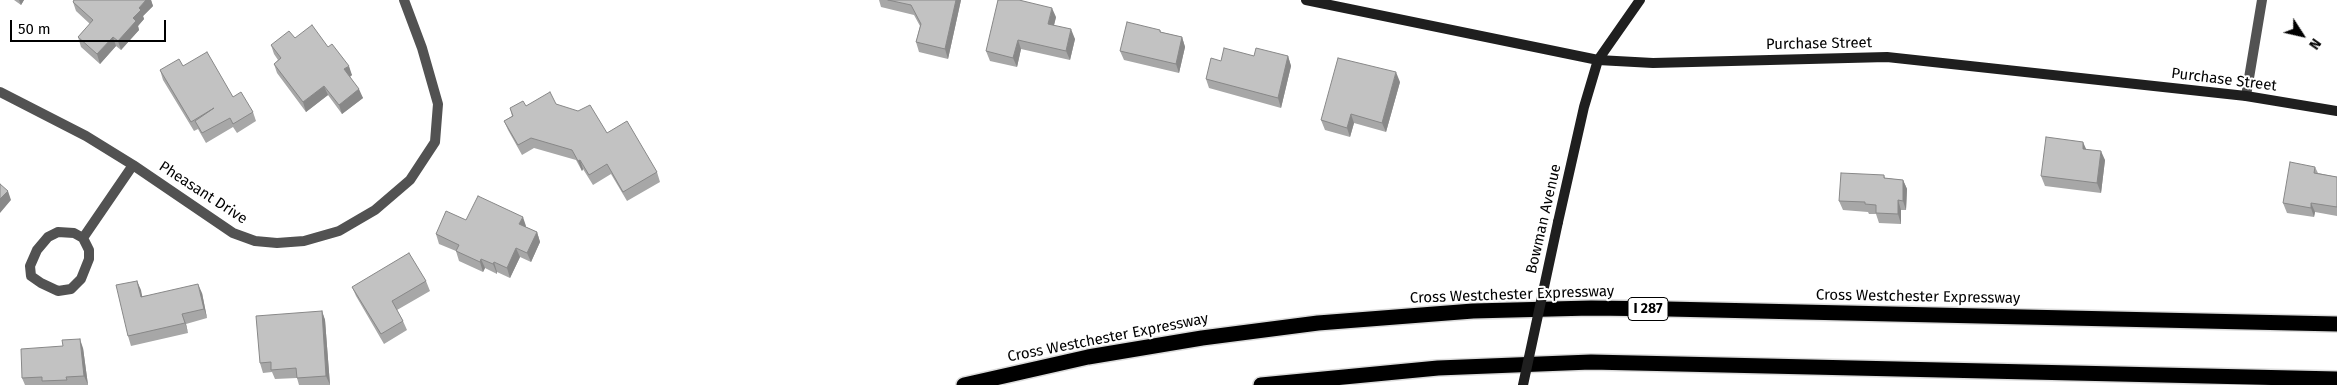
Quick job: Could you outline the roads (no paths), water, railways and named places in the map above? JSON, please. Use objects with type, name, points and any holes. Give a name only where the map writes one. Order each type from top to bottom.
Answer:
[{"type":"highway","name":"Cross Westchester Expressway","points":[[964,385],[1088,357],[1202,338],[1318,323],[1474,311],[1562,308],[1668,308],[2337,324]]},
{"type":"highway","points":[[1261,385],[1438,368],[1591,362],[2337,379]]},
{"type":"main road","name":"Purchase Street","points":[[1306,0],[1556,53],[1598,60],[1654,63],[1887,57],[2246,96],[2337,111]]},
{"type":"main road","name":"Bowman Avenue","points":[[1523,385],[1584,107],[1598,60],[1640,0]]},
{"type":"street","name":"Pheasant Drive","points":[[0,92],[86,136],[133,165],[233,233],[255,241],[277,243],[304,241],[339,231],[375,210],[410,180],[435,142],[438,104],[422,48],[404,0]]},
{"type":"street","points":[[2246,96],[2262,0]]},
{"type":"street","points":[[83,238],[133,165]]},
{"type":"street","points":[[58,232],[74,233],[83,238],[89,250],[89,259],[81,279],[71,289],[58,291],[31,276],[30,266],[36,250],[48,237],[58,232]]}]
